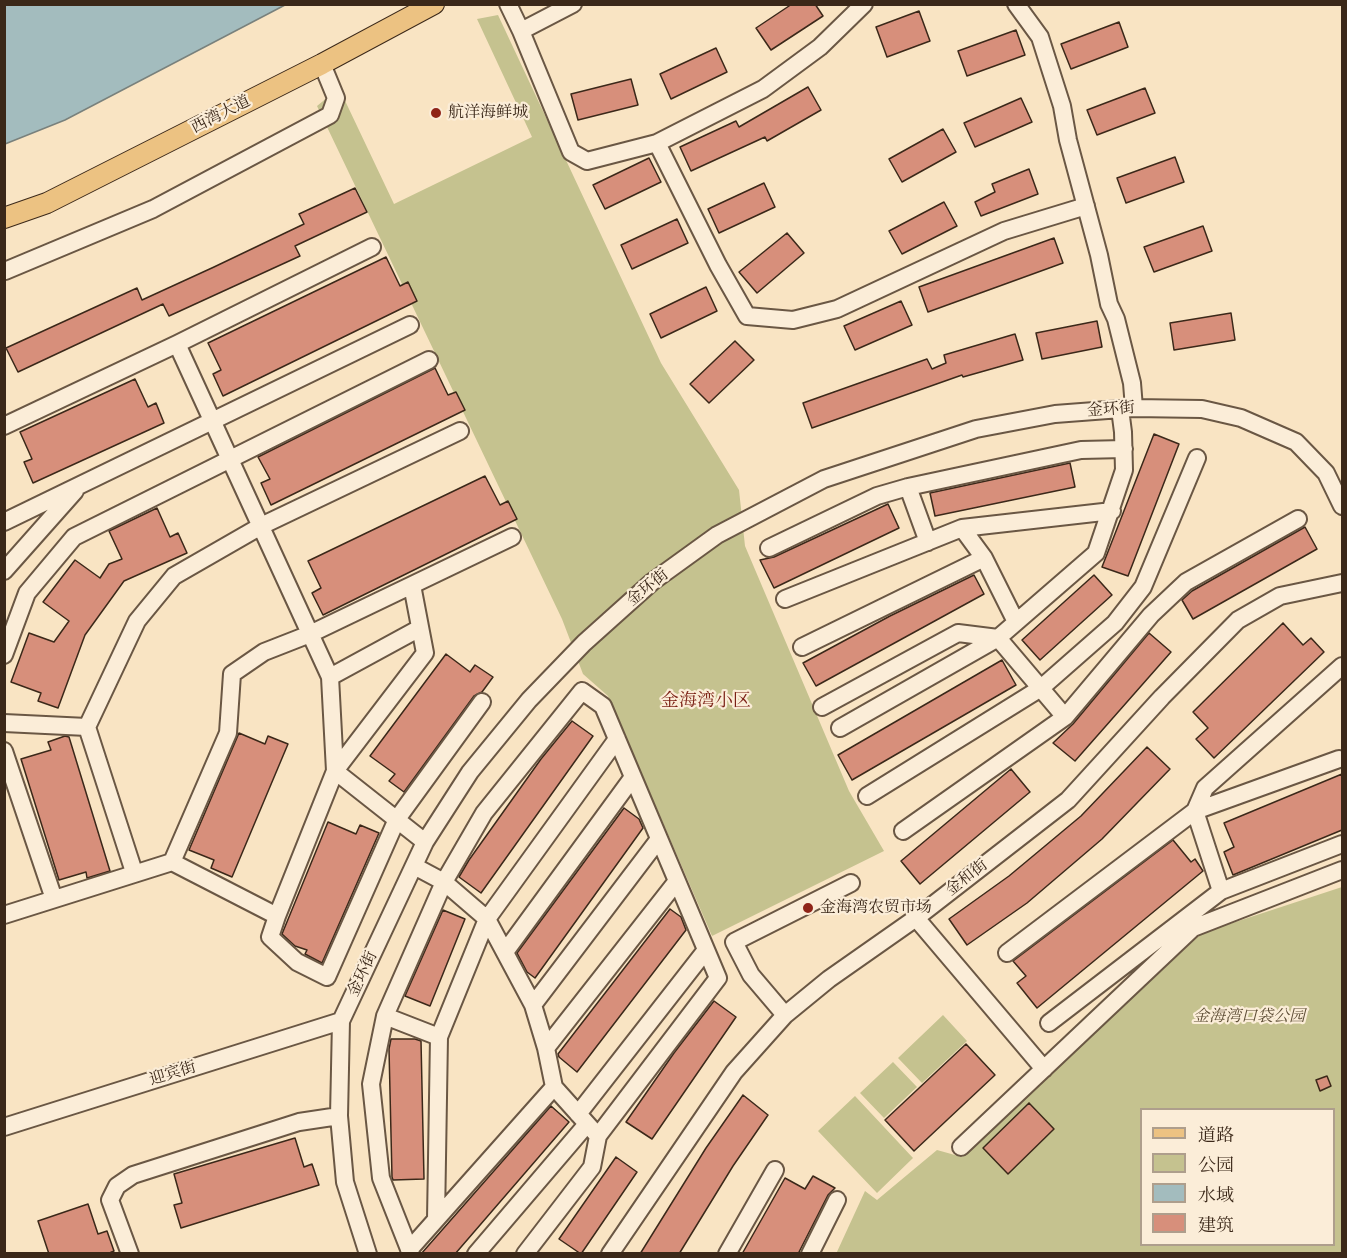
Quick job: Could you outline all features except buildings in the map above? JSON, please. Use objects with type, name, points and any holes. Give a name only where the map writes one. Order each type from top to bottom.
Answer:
[{"type":"main road","name":"西湾大道","points":[[4,218],[47,203],[322,64],[434,4]]},
{"type":"street","points":[[507,4],[521,31],[571,152],[587,161],[657,143],[763,88],[820,47],[864,4]]},
{"type":"street","points":[[521,31],[573,4]]},
{"type":"street","points":[[840,728],[998,638],[1096,553],[1124,470],[1127,409],[1132,383],[1116,319],[1109,304],[1068,140],[1062,106],[1040,37],[1016,4]]},
{"type":"street","points":[[5,271],[153,209],[330,116],[336,98],[322,64]]},
{"type":"street","points":[[657,143],[718,265],[747,316],[793,320],[837,309],[1004,231],[1086,206]]},
{"type":"street","points":[[4,426],[177,344],[372,247]]},
{"type":"street","points":[[4,522],[410,325]]},
{"type":"street","points":[[177,344],[330,677],[335,771],[425,842]]},
{"type":"street","points":[[4,655],[27,593],[74,537],[429,360]]},
{"type":"street","name":"金环街","points":[[368,1254],[345,1182],[339,1116],[341,1021],[425,842],[470,772],[529,700],[584,643],[652,582],[717,536],[824,479],[976,429],[1055,414],[1127,409],[1202,409],[1241,418],[1296,442],[1326,473],[1342,506]]},
{"type":"street","points":[[134,872],[87,727],[136,621],[174,576],[261,526],[460,431]]},
{"type":"street","points":[[769,548],[877,496],[908,487],[1080,450],[1124,449]]},
{"type":"street","points":[[867,796],[1041,688],[1115,623],[1143,587],[1197,458]]},
{"type":"street","points":[[4,571],[80,485]]},
{"type":"street","points":[[908,487],[928,542]]},
{"type":"street","points":[[785,599],[962,528],[1112,511]]},
{"type":"street","points":[[903,831],[1065,717],[1151,615],[1186,582],[1298,519]]},
{"type":"street","points":[[962,528],[984,558],[1016,622]]},
{"type":"street","points":[[172,862],[228,733],[232,674],[264,652],[310,634],[512,537]]},
{"type":"street","points":[[802,647],[984,558]]},
{"type":"street","name":"金和街","points":[[610,1254],[734,1072],[785,1016],[829,979],[916,918],[1068,800],[1162,697],[1239,620],[1280,596],[1342,583]]},
{"type":"street","points":[[412,585],[425,653],[335,771],[270,937],[297,962],[327,977],[397,819],[482,702]]},
{"type":"street","points":[[330,677],[420,628]]},
{"type":"street","points":[[822,707],[958,633],[998,638],[1065,717]]},
{"type":"street","points":[[1221,891],[1195,811],[1205,788],[1342,666]]},
{"type":"street","points":[[410,1252],[381,1178],[378,1155],[371,1084],[385,1016],[444,882],[484,813],[582,691],[603,706],[718,978],[476,1254]]},
{"type":"street","points":[[4,723],[87,727]]},
{"type":"street","points":[[436,1219],[439,1037],[487,919],[616,739]]},
{"type":"street","points":[[4,751],[54,899]]},
{"type":"street","points":[[1007,953],[1195,811],[1339,759]]},
{"type":"street","points":[[505,952],[633,777]]},
{"type":"street","points":[[532,1005],[659,839]]},
{"type":"street","points":[[1048,1023],[1221,891],[1342,844]]},
{"type":"street","points":[[6,909],[54,899],[134,872],[172,862],[277,916]]},
{"type":"street","points":[[414,866],[444,882],[487,919],[532,1005],[546,1048],[554,1087],[588,1125],[592,1167],[525,1254]]},
{"type":"street","points":[[961,1147],[1193,928],[1342,870]]},
{"type":"street","points":[[546,1048],[677,881]]},
{"type":"street","points":[[785,1016],[751,975],[734,942],[851,883]]},
{"type":"street","points":[[916,918],[1044,1069]]},
{"type":"street","points":[[588,1125],[706,950]]},
{"type":"street","points":[[385,1016],[439,1037]]},
{"type":"street","name":"迎宾街","points":[[4,1127],[341,1021]]},
{"type":"street","points":[[410,1252],[436,1219],[554,1087]]},
{"type":"street","points":[[130,1254],[110,1200],[117,1186],[133,1175],[298,1122],[339,1116]]},
{"type":"street","points":[[727,1254],[775,1170]]},
{"type":"street","points":[[810,1254],[837,1200]]},
{"type":"green space","points":[[498,15],[661,363],[739,490],[745,546],[849,791],[884,851],[712,936],[608,696],[583,674],[562,619],[317,106],[339,88],[394,204],[532,137],[477,19]]},
{"type":"green space","name":"金海湾口袋公园","points":[[1342,887],[1342,1253],[836,1254],[865,1191],[877,1200],[937,1150],[962,1157],[1202,933]]},
{"type":"green space","points":[[943,1015],[967,1041],[922,1083],[898,1058]]},
{"type":"green space","points":[[893,1062],[917,1087],[884,1118],[860,1093]]},
{"type":"green space","points":[[855,1096],[913,1158],[877,1193],[818,1131]]},
{"type":"water","points":[[4,5],[285,5],[65,120],[5,144]]},
{"type":"place","name":"航洋海鲜城","points":[[436,113]]},
{"type":"place","name":"金海湾农贸市场","points":[[808,908]]},
{"type":"district","name":"金海湾小区","points":[[706,702]]}]
